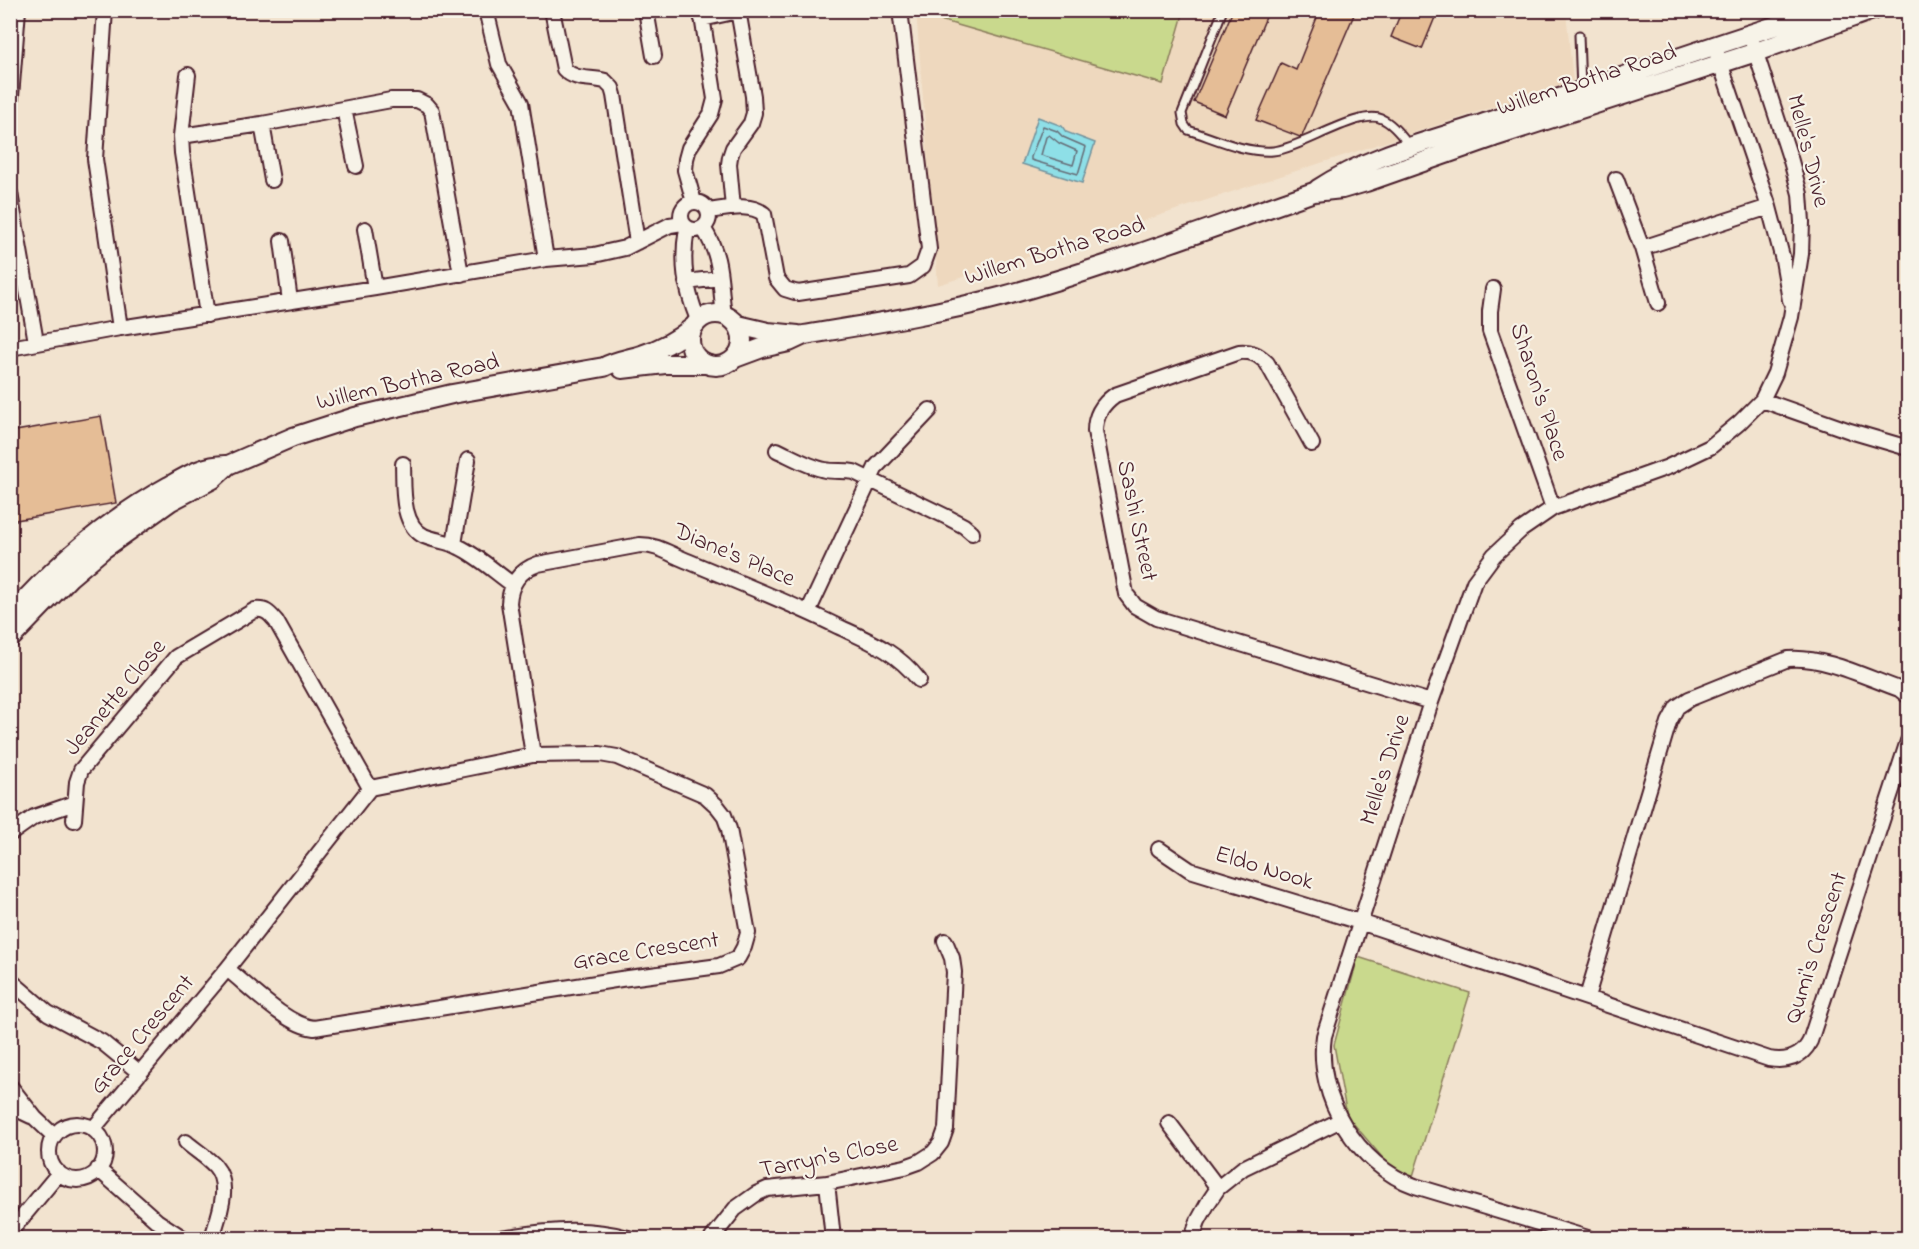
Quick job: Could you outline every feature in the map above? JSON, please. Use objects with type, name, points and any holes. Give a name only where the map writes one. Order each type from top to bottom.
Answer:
[{"type":"street","points":[[10,109],[18,10]]},
{"type":"street","points":[[105,10],[95,159],[120,328]]},
{"type":"street","points":[[486,10],[500,64],[521,103],[546,259]]},
{"type":"street","points":[[552,10],[564,69],[567,73],[576,77],[605,81],[612,88],[637,242]]},
{"type":"street","points":[[646,10],[654,56]]},
{"type":"street","points":[[708,211],[749,207],[764,214],[776,278],[785,289],[792,291],[805,293],[909,276],[923,267],[929,249],[900,10]]},
{"type":"street","name":"Willem Botha Road","points":[[1314,192],[1338,176],[1410,147],[1825,10]]},
{"type":"street","name":"Willem Botha Road","points":[[731,320],[768,332],[804,335],[927,315],[1000,297],[1063,278],[1314,192],[1342,189],[1366,182],[1494,137],[1756,52],[1874,10]]},
{"type":"street","points":[[694,202],[685,170],[686,159],[689,148],[711,114],[715,99],[702,15],[738,11],[754,112],[751,123],[729,156],[733,208]]},
{"type":"street","name":"Melle's Drive","points":[[1588,1239],[1400,1180],[1389,1174],[1361,1149],[1341,1120],[1328,1087],[1322,1045],[1431,702],[1474,582],[1494,555],[1521,530],[1553,508],[1668,467],[1710,447],[1762,400],[1775,374],[1791,317],[1801,254],[1800,194],[1749,34]]},
{"type":"street","name":"Melle's Drive","points":[[1714,45],[1769,207],[1789,287],[1791,317]]},
{"type":"street","points":[[188,75],[181,136],[182,153],[207,315]]},
{"type":"street","points":[[181,136],[405,99],[417,100],[427,105],[434,117],[461,274]]},
{"type":"street","points":[[344,109],[356,166]]},
{"type":"street","points":[[262,124],[272,180]]},
{"type":"street","points":[[1616,179],[1642,248],[1658,303]]},
{"type":"street","points":[[10,193],[36,342]]},
{"type":"street","points":[[10,348],[546,259],[594,255],[625,248],[670,225],[684,226],[693,231],[703,228],[708,223],[708,211],[704,205],[694,202],[684,207],[681,212],[684,226],[683,251],[686,282],[695,324]]},
{"type":"street","points":[[1642,248],[1769,207]]},
{"type":"street","points":[[703,228],[716,251],[720,278],[731,320],[742,334],[740,351],[735,358],[721,366],[704,364],[692,352],[690,335],[695,324],[706,315],[715,313],[731,320]]},
{"type":"street","points":[[365,229],[375,288]]},
{"type":"street","points":[[282,241],[290,301]]},
{"type":"street","points":[[686,282],[720,278]]},
{"type":"street","name":"Sharon's Place","points":[[1493,289],[1490,331],[1553,508]]},
{"type":"street","name":"Willem Botha Road","points":[[10,639],[70,577],[102,550],[171,501],[213,478],[228,465],[293,437],[355,417],[452,394],[604,367],[665,346],[679,339],[695,324]]},
{"type":"street","name":"Willem Botha Road","points":[[735,358],[762,348],[789,342],[804,335]]},
{"type":"street","name":"Sashi Street","points":[[1312,444],[1267,363],[1260,356],[1247,351],[1123,392],[1107,400],[1097,417],[1095,430],[1126,594],[1135,606],[1156,618],[1431,702]]},
{"type":"street","name":"Willem Botha Road","points":[[604,367],[628,369],[665,364],[704,364]]},
{"type":"street","points":[[1762,400],[1908,448]]},
{"type":"street","points":[[808,612],[873,474],[930,410]]},
{"type":"street","points":[[777,450],[819,469],[873,474],[964,526],[972,533]]},
{"type":"street","points":[[454,544],[468,460]]},
{"type":"street","points":[[403,464],[406,514],[418,532],[462,548],[513,584],[509,603],[533,755]]},
{"type":"street","name":"Willem Botha Road","points":[[10,616],[27,597],[90,539],[124,512],[207,466],[228,465]]},
{"type":"street","name":"Diane's Place","points":[[513,584],[529,567],[538,564],[630,546],[650,545],[808,612],[890,652],[907,664],[919,680]]},
{"type":"street","name":"Jeanette Close","points":[[74,820],[77,782],[81,771],[167,666],[185,650],[255,610],[263,609],[276,621],[370,788]]},
{"type":"street","points":[[1587,997],[1668,722],[1677,707],[1689,699],[1788,659],[1803,658],[1899,689],[1908,696]]},
{"type":"street","name":"Qumi's Crescent","points":[[1360,922],[1769,1059],[1791,1058],[1800,1054],[1810,1041],[1908,741]]},
{"type":"street","name":"Grace Crescent","points":[[93,1129],[227,969],[370,788],[533,755],[600,754],[617,757],[705,795],[724,815],[729,829],[748,933],[738,958],[719,966],[621,979],[314,1028],[304,1027],[291,1021],[227,969]]},
{"type":"street","points":[[10,834],[34,817],[75,803]]},
{"type":"street","name":"Eldo Nook","points":[[1159,849],[1190,870],[1360,922]]},
{"type":"street","name":"Tarryn's Close","points":[[712,1239],[728,1215],[766,1189],[826,1183],[905,1167],[933,1153],[941,1143],[946,1129],[948,1106],[954,972],[952,958],[945,941]]},
{"type":"street","points":[[11,981],[48,1012],[102,1042],[140,1073]]},
{"type":"street","points":[[10,1086],[35,1118],[54,1136]]},
{"type":"street","points":[[10,1106],[35,1118]]},
{"type":"street","points":[[1192,1239],[1198,1221],[1218,1188],[1243,1168],[1341,1120]]},
{"type":"street","points":[[1169,1123],[1218,1188]]},
{"type":"street","points":[[72,1124],[93,1129],[103,1144],[103,1161],[92,1175],[84,1179],[66,1178],[51,1162],[49,1148],[54,1136],[65,1126],[72,1124]]},
{"type":"street","points":[[186,1142],[215,1166],[223,1178],[223,1194],[212,1239]]},
{"type":"street","points":[[98,1169],[157,1221],[183,1239]]},
{"type":"street","points":[[10,1232],[59,1173]]},
{"type":"street","points":[[826,1183],[833,1239]]},
{"type":"street","points":[[501,1239],[541,1232],[574,1230],[607,1232],[628,1239]]},
{"type":"lane","points":[[1223,10],[1182,113],[1188,130],[1250,150],[1271,151],[1284,150],[1353,121],[1380,117],[1410,147]]},
{"type":"lane","points":[[1579,35],[1581,91]]},
{"type":"shaded area","points":[[916,11],[1566,11],[1573,81],[938,285]]},
{"type":"green space","points":[[935,10],[1184,11],[1163,84],[933,18]]},
{"type":"green space","points":[[1358,957],[1470,993],[1409,1189],[1347,1116],[1334,1045]]},
{"type":"water","points":[[1038,117],[1062,126],[1066,132],[1095,143],[1082,183],[1022,164]]},
{"type":"building","points":[[1233,10],[1269,10],[1225,115],[1194,102]]},
{"type":"building","points":[[1320,10],[1356,10],[1300,137],[1256,120],[1281,63],[1296,70]]},
{"type":"building","points":[[1402,10],[1438,10],[1422,49],[1391,37]]},
{"type":"building","points":[[101,416],[116,503],[10,521],[10,432]]}]
